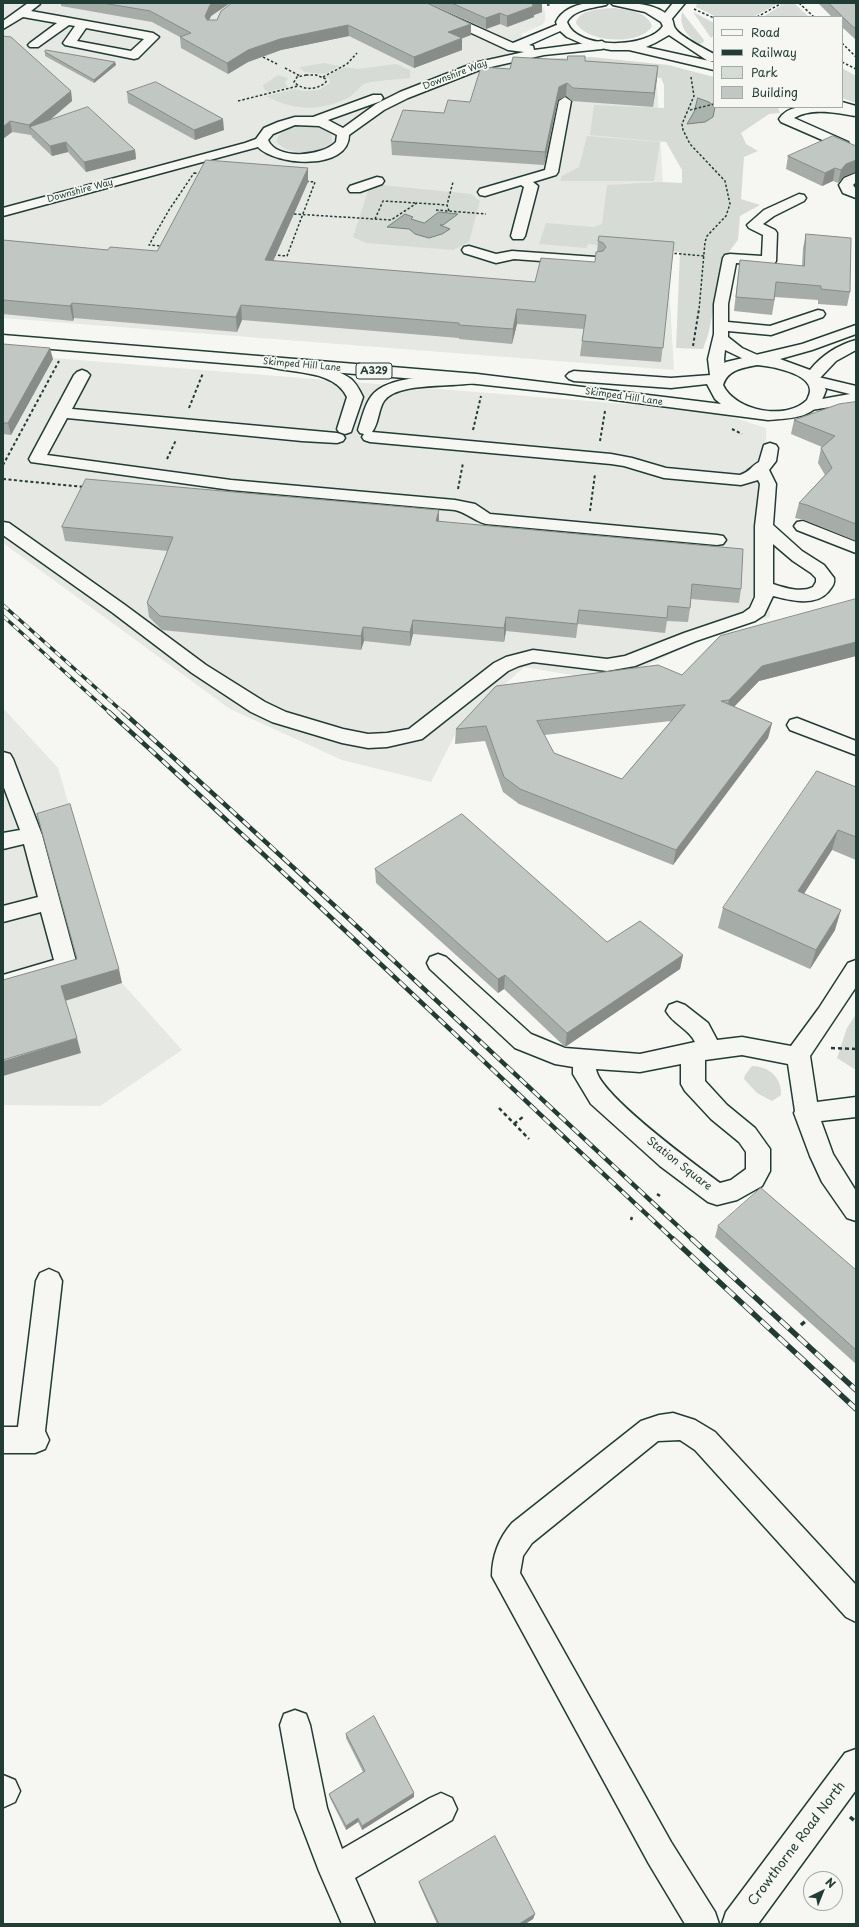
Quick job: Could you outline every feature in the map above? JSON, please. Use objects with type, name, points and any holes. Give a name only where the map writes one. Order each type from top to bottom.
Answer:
[{"type":"street","points":[[420,6],[439,3]]},
{"type":"street","name":"Downshire Way","points":[[314,120],[352,108],[428,77],[543,36],[559,15],[583,7],[602,3]]},
{"type":"street","points":[[617,3],[646,8],[660,14],[667,24],[688,44],[713,58]]},
{"type":"street","points":[[628,46],[648,42],[662,37],[667,24],[679,3]]},
{"type":"street","points":[[420,6],[512,47],[527,49],[602,45],[628,46],[713,66]]},
{"type":"street","points":[[11,7],[27,8],[67,21],[153,37],[134,55],[69,43],[83,24]]},
{"type":"street","points":[[3,26],[27,8]]},
{"type":"street","points":[[559,15],[571,35],[578,39],[602,45]]},
{"type":"street","points":[[34,45],[67,21]]},
{"type":"street","name":"Downshire Way","points":[[343,134],[380,107],[404,95],[478,66],[544,51],[602,45]]},
{"type":"street","points":[[486,192],[551,172],[565,101]]},
{"type":"street","points":[[843,106],[856,111]]},
{"type":"street","points":[[843,145],[785,119],[799,109],[825,108],[856,111]]},
{"type":"street","points":[[260,159],[313,156],[330,152],[340,153],[344,140],[343,134],[333,126],[314,120],[296,121],[268,126],[270,151],[288,157]]},
{"type":"street","name":"Downshire Way","points":[[156,171],[174,164],[230,152],[268,126],[296,121]]},
{"type":"street","points":[[313,156],[328,164]]},
{"type":"street","name":"Downshire Way","points":[[3,212],[57,192],[130,173],[244,161]]},
{"type":"street","points":[[856,177],[849,181],[846,185],[848,190],[856,194]]},
{"type":"street","points":[[518,236],[531,186],[523,181]]},
{"type":"street","points":[[355,189],[377,182]]},
{"type":"street","points":[[799,198],[769,213],[754,225],[770,233],[769,261],[730,258],[721,304],[721,333],[716,359],[718,377],[716,385],[720,396],[730,405],[744,411],[764,416],[784,415],[802,411],[810,405],[817,395],[813,380],[819,369],[830,357],[856,345]]},
{"type":"street","points":[[470,250],[491,258],[503,259],[512,255],[596,261]]},
{"type":"street","points":[[721,333],[771,331],[818,314]]},
{"type":"street","name":"Skimped Hill Lane","points":[[3,328],[476,366],[646,383],[671,383],[718,377]]},
{"type":"street","points":[[718,377],[735,364],[807,347],[856,330]]},
{"type":"street","points":[[721,333],[737,351],[757,360],[790,366],[813,380],[856,391]]},
{"type":"street","name":"Skimped Hill Lane","points":[[3,340],[477,379],[569,389],[658,402],[744,411]]},
{"type":"street","points":[[254,360],[324,374],[344,380],[350,387],[355,397],[354,438]]},
{"type":"street","points":[[82,375],[37,459],[136,471],[231,485],[455,505],[469,508],[486,519],[717,540]]},
{"type":"street","points":[[354,438],[379,396],[386,391],[408,384],[477,379]]},
{"type":"street","points":[[810,405],[856,398]]},
{"type":"street","points":[[62,413],[302,436],[354,438],[597,458],[626,461],[664,473],[741,480],[755,475],[768,461],[770,448]]},
{"type":"street","points":[[3,527],[119,609],[199,669],[258,706],[279,718],[342,736],[368,741],[402,738],[415,734],[426,727],[501,667],[523,658],[545,656],[595,664],[622,663],[638,659],[690,637],[749,617],[758,611],[762,604],[764,526],[768,484],[760,468]]},
{"type":"street","points":[[763,587],[786,594],[808,595],[819,591],[825,585],[825,580],[819,571],[796,555],[764,526]]},
{"type":"street","points":[[803,526],[856,548]]},
{"type":"street","points":[[797,725],[856,748]]},
{"type":"street","points":[[3,759],[32,836],[66,965],[3,984]]},
{"type":"street","points":[[3,841],[32,836]]},
{"type":"street","points":[[3,914],[49,902]]},
{"type":"street","points":[[438,963],[524,1041],[563,1057],[640,1063],[701,1051],[742,1046],[778,1054],[798,1056]]},
{"type":"street","points":[[856,969],[827,1014],[801,1048],[798,1056],[806,1113],[811,1132],[830,1173],[845,1197],[856,1210]]},
{"type":"street","points":[[677,1011],[700,1029],[701,1051]]},
{"type":"street","name":"Station Square","points":[[583,1059],[585,1074],[600,1098],[669,1159],[717,1194],[737,1189],[753,1179],[758,1172],[758,1149],[747,1135],[720,1112],[694,1084],[701,1051]]},
{"type":"street","points":[[806,1113],[856,1107]]},
{"type":"street","points":[[3,1440],[32,1440],[49,1280]]},
{"type":"street","points":[[703,1924],[660,1853],[506,1576],[508,1554],[512,1544],[522,1533],[651,1430],[662,1427],[677,1426],[691,1430],[705,1441],[856,1607]]},
{"type":"street","points":[[295,1725],[311,1808],[335,1871],[359,1924]]},
{"type":"street","name":"Crowthorne Road North","points":[[738,1924],[856,1764]]},
{"type":"street","points":[[335,1871],[441,1809]]},
{"type":"path","points":[[759,16],[782,3]]},
{"type":"path","points":[[799,3],[813,16]]},
{"type":"path","points":[[547,5],[559,15]]},
{"type":"path","points":[[691,8],[713,18]]},
{"type":"path","points":[[843,44],[856,56]]},
{"type":"path","points":[[322,77],[347,64],[357,53]]},
{"type":"path","points":[[263,57],[277,64]]},
{"type":"path","points":[[843,62],[856,69]]},
{"type":"path","points":[[285,68],[300,76]]},
{"type":"path","points":[[688,73],[693,79],[694,96],[690,110],[682,124],[685,135],[697,152],[725,181],[730,204],[726,216],[707,236],[705,242],[701,295],[693,346]]},
{"type":"path","points":[[238,101],[298,86],[307,88],[321,86],[326,82],[322,77],[311,74],[300,76],[294,82],[298,86]]},
{"type":"path","points":[[690,110],[713,105]]},
{"type":"path","points":[[194,173],[315,182],[303,214],[287,256],[149,245],[169,210],[194,173]]},
{"type":"path","points":[[449,211],[447,205],[453,182]]},
{"type":"path","points":[[375,219],[383,201],[447,205]]},
{"type":"path","points":[[294,214],[391,220],[417,203]]},
{"type":"path","points":[[436,210],[486,214]]},
{"type":"path","points":[[3,465],[61,357]]},
{"type":"path","points":[[3,479],[90,488]]},
{"type":"path","points":[[828,1048],[856,1049]]},
{"type":"path","points":[[499,1108],[529,1139]]},
{"type":"path","points":[[514,1124],[524,1116]]},
{"type":"path","points":[[801,1325],[812,1315]]},
{"type":"shaded area","points":[[3,3],[541,3],[545,12],[545,21],[542,25],[521,34],[539,63],[656,68],[674,370],[3,318]]},
{"type":"shaded area","points":[[698,98],[709,102],[713,105],[713,108],[715,108],[713,117],[705,122],[687,124],[694,112]]},
{"type":"shaded area","points":[[439,212],[458,214],[443,225],[440,225],[450,229],[442,234],[429,238],[415,234],[409,229],[387,227],[405,214],[413,217],[411,219],[424,223]]},
{"type":"shaded area","points":[[3,354],[713,411],[766,428],[770,617],[693,643],[613,682],[524,667],[460,725],[431,782],[342,760],[230,709],[3,543]]},
{"type":"shaded area","points":[[3,708],[58,768],[122,983],[182,1050],[100,1106],[3,1105]]},
{"type":"green space","points":[[697,3],[779,3],[755,16],[715,16],[696,7]]},
{"type":"green space","points":[[785,3],[794,3],[808,16],[765,16]]},
{"type":"green space","points":[[614,8],[641,14],[646,17],[652,26],[646,32],[637,37],[614,40],[591,35],[582,30],[576,23],[578,18],[586,12],[597,9]]},
{"type":"green space","points":[[682,12],[704,40],[703,43],[698,44],[685,30],[681,17]]},
{"type":"green space","points":[[693,12],[713,22],[713,36],[711,38]]},
{"type":"green space","points":[[591,57],[668,65],[713,77],[713,108],[778,108],[780,113],[769,114],[741,133],[746,144],[758,151],[744,157],[741,199],[760,205],[740,216],[738,240],[725,257],[708,335],[703,349],[676,348],[680,252],[588,244],[586,248],[539,244],[546,223],[593,227],[602,224],[607,185],[661,182],[682,183],[682,170],[666,142],[590,135],[594,105],[664,108],[664,85],[661,78],[606,73],[534,59]]},
{"type":"green space","points":[[324,63],[339,66],[325,74],[304,72],[300,67]]},
{"type":"green space","points":[[396,64],[410,70],[410,78],[367,83],[362,85],[351,96],[330,105],[308,108],[298,107],[287,105],[266,96],[295,89],[303,91],[319,90],[330,83],[330,79],[326,77],[343,67],[358,69]]},
{"type":"green space","points":[[843,69],[856,76],[856,103],[843,98]]},
{"type":"green space","points":[[278,75],[288,78],[285,83],[288,87],[268,92],[264,89],[263,85]]},
{"type":"green space","points":[[303,126],[320,128],[331,134],[332,142],[320,149],[297,152],[282,147],[277,142],[280,134],[283,132]]},
{"type":"green space","points":[[587,136],[660,142],[654,181],[560,181],[562,176],[579,167]]},
{"type":"green space","points":[[382,185],[471,194],[480,201],[469,242],[453,250],[366,243],[353,237],[368,191]]},
{"type":"green space","points":[[856,1014],[856,1070],[837,1058],[847,1028]]},
{"type":"green space","points":[[752,1066],[763,1068],[773,1074],[779,1083],[781,1095],[772,1101],[757,1093],[744,1079],[745,1075]]},
{"type":"building","points":[[103,3],[213,3],[210,5],[205,16],[207,20],[217,20],[221,11],[232,3],[427,3],[471,24],[448,32],[462,38],[414,57],[348,25],[280,39],[248,50],[227,63],[180,37],[191,33],[150,11]]},
{"type":"building","points":[[452,3],[538,3],[532,5],[534,6],[507,16],[500,13],[486,18]]},
{"type":"building","points":[[829,3],[856,3],[856,29],[843,16]]},
{"type":"building","points":[[3,36],[11,37],[71,91],[29,125],[10,121],[3,127]]},
{"type":"building","points":[[46,50],[115,62],[94,80],[45,52]]},
{"type":"building","points":[[568,56],[585,56],[585,61],[658,66],[654,93],[573,88],[567,83],[559,87],[545,152],[391,141],[403,110],[444,113],[448,100],[470,102],[481,67],[510,69],[513,57],[567,60]]},
{"type":"building","points":[[156,82],[223,119],[194,130],[127,92]]},
{"type":"building","points":[[88,107],[135,150],[84,162],[66,142],[50,146],[30,127]]},
{"type":"building","points":[[833,136],[856,146],[856,160],[846,164],[841,170],[835,168],[825,173],[788,156]]},
{"type":"building","points":[[206,160],[308,168],[265,260],[535,282],[541,258],[595,262],[596,252],[603,251],[606,247],[603,243],[598,241],[599,236],[674,242],[663,348],[582,341],[586,315],[517,309],[513,329],[459,325],[459,323],[241,305],[236,317],[72,303],[70,306],[3,300],[3,240],[108,250],[110,247],[157,251]]},
{"type":"building","points":[[806,234],[851,238],[850,292],[821,289],[821,286],[776,282],[774,300],[736,297],[740,260],[804,266]]},
{"type":"building","points":[[3,344],[50,348],[8,423],[3,423]]},
{"type":"building","points":[[856,402],[856,524],[799,503],[832,468],[821,448],[835,436],[794,420],[839,404]]},
{"type":"building","points":[[86,479],[439,510],[436,521],[743,549],[741,589],[692,584],[690,608],[668,606],[667,618],[579,610],[577,624],[506,617],[504,628],[413,620],[410,632],[363,627],[361,636],[160,616],[147,603],[173,537],[62,527]]},
{"type":"building","points":[[856,599],[856,642],[762,666],[729,700],[721,701],[772,723],[676,850],[520,789],[504,777],[486,726],[456,729],[496,686],[658,665],[682,675],[720,636]],"holes":[[[685,705],[622,779],[554,753],[537,721]]]},
{"type":"building","points":[[817,771],[856,787],[856,837],[838,830],[798,891],[841,910],[816,950],[723,908]]},
{"type":"building","points":[[70,804],[119,969],[61,986],[77,1038],[3,1060],[3,980],[77,959],[37,814]]},
{"type":"building","points":[[462,814],[607,942],[640,921],[683,955],[567,1033],[505,975],[498,979],[375,869]]},
{"type":"building","points":[[761,1188],[856,1270],[856,1350],[718,1226]]},
{"type":"building","points":[[374,1716],[414,1793],[362,1826],[358,1818],[346,1826],[329,1794],[365,1771],[346,1734]]},
{"type":"building","points":[[495,1836],[535,1914],[519,1924],[439,1924],[419,1882]]},
{"type":"railway","points":[[3,605],[124,713]]},
{"type":"railway","points":[[3,616],[110,713]]},
{"type":"railway","points":[[109,712],[322,909],[674,1240]]},
{"type":"railway","points":[[123,712],[338,909],[693,1240]]},
{"type":"railway","points":[[673,1239],[856,1409]]},
{"type":"railway","points":[[692,1239],[856,1390]]}]
